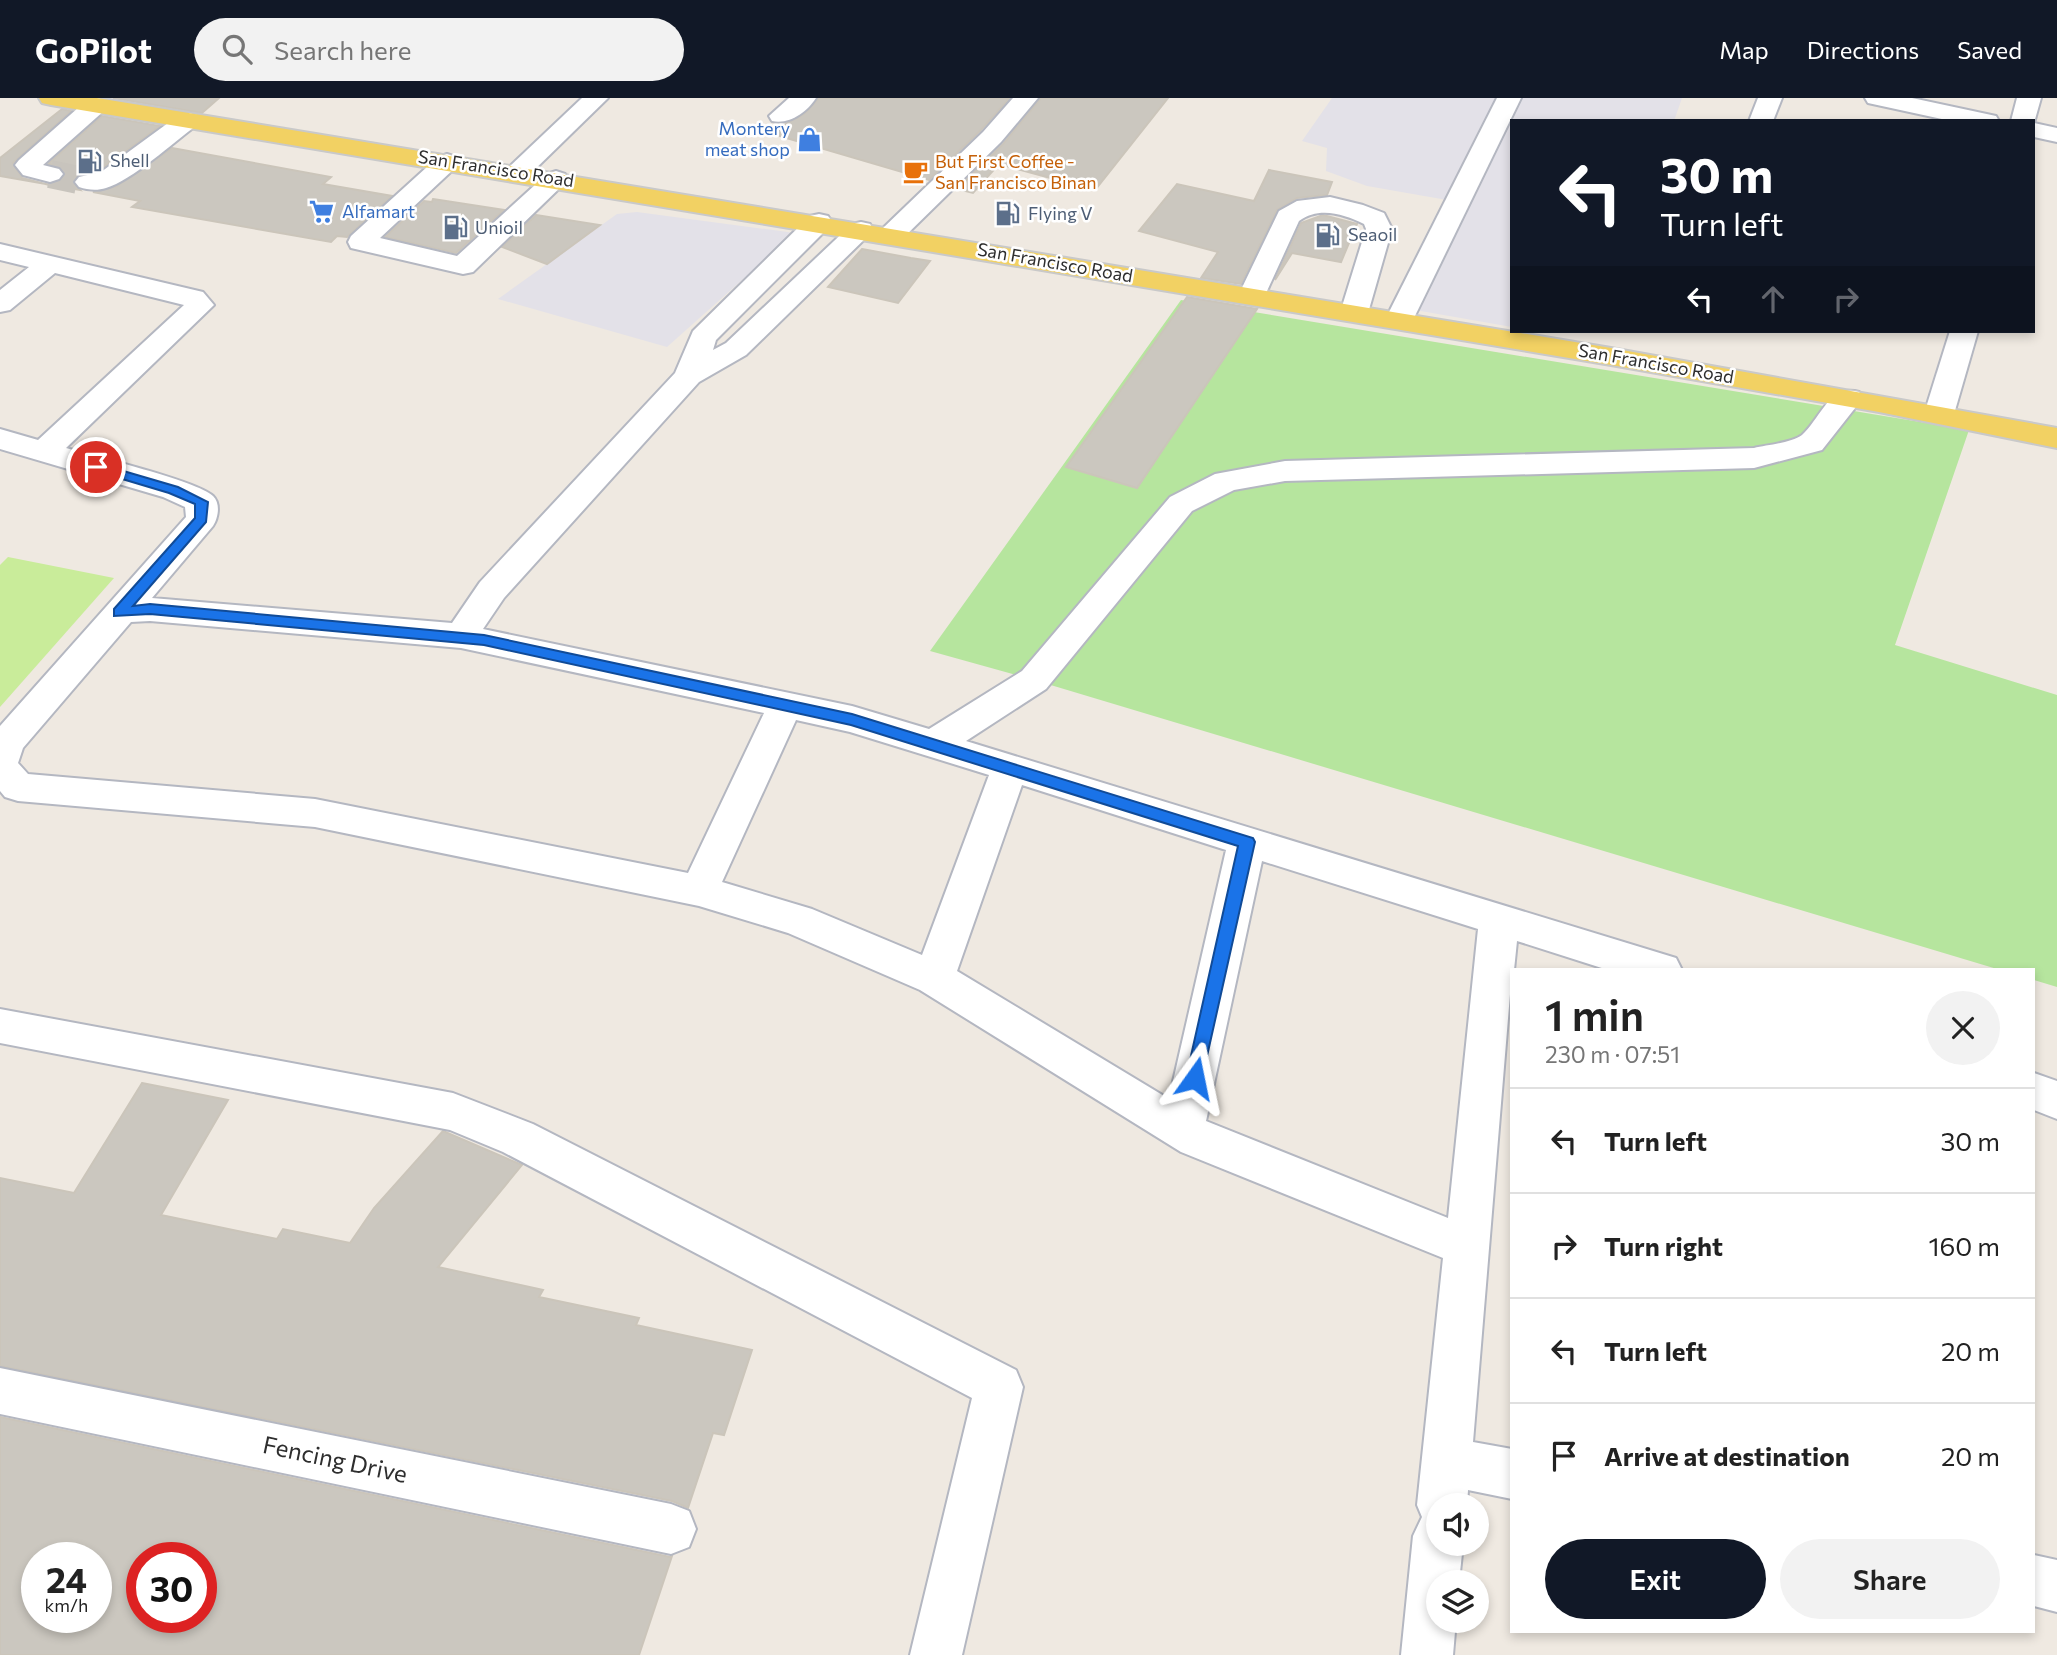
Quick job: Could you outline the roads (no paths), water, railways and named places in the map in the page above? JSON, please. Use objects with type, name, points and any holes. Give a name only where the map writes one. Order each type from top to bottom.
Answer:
[{"type":"main road","name":"San Francisco Road","points":[[51,98],[819,222],[1399,320],[1939,414],[2057,438]]},
{"type":"street","points":[[517,173],[596,98]]},
{"type":"street","points":[[781,116],[804,98]]},
{"type":"street","points":[[891,235],[992,137],[1026,98]]},
{"type":"street","points":[[1399,320],[1509,98]]},
{"type":"street","points":[[1762,119],[1770,98]]},
{"type":"street","points":[[1877,98],[1977,119]]},
{"type":"street","points":[[2024,119],[2029,98]]},
{"type":"street","points":[[50,174],[32,170],[28,165],[96,105]]},
{"type":"street","points":[[88,182],[100,182],[110,177],[188,120]]},
{"type":"street","points":[[2035,130],[2057,135]]},
{"type":"street","points":[[447,162],[361,242],[463,266],[556,179]]},
{"type":"street","points":[[1252,296],[1288,217],[1297,207],[1311,204],[1362,211],[1376,219],[1378,229],[1354,313]]},
{"type":"street","points":[[689,376],[703,337],[819,222]]},
{"type":"street","points":[[461,636],[492,590],[689,376],[736,349],[860,230]]},
{"type":"street","points":[[0,252],[193,298],[200,305],[44,452]]},
{"type":"street","points":[[0,304],[50,264]]},
{"type":"street","points":[[1939,414],[1963,333]]},
{"type":"street","points":[[932,745],[1034,680],[1181,504],[1226,481],[1285,471],[1754,458],[1811,443],[1848,398]]},
{"type":"street","points":[[0,439],[174,490],[201,502],[202,519],[6,743],[0,765],[18,788],[315,813],[699,891],[799,920],[934,978],[1184,1130],[1466,1246]]},
{"type":"street","points":[[119,612],[150,609],[461,636],[852,719],[1656,968]]},
{"type":"street","points":[[699,891],[785,705]]},
{"type":"street","points":[[934,978],[1009,769]]},
{"type":"street","points":[[1184,1130],[1247,842]]},
{"type":"street","points":[[1499,919],[1444,1483],[1510,1474]]},
{"type":"street","points":[[0,1026],[453,1112],[518,1138],[999,1387],[936,1655]]},
{"type":"street","points":[[2035,1091],[2057,1100]]},
{"type":"street","name":"Fencing Drive","points":[[0,1391],[671,1529]]},
{"type":"street","points":[[1427,1655],[1436,1556]]},
{"type":"street","points":[[2035,1581],[2057,1586]]},
{"type":"tunnel","points":[[50,174],[88,182]]},
{"type":"place","name":"Montery meat shop","points":[[810,139]]},
{"type":"place","name":"Shell","points":[[90,161]]},
{"type":"place","name":"But First Coffee - San Francisco Binan","points":[[915,172]]},
{"type":"place","name":"Alfamart","points":[[322,212]]},
{"type":"place","name":"Flying V","points":[[1008,214]]},
{"type":"place","name":"Unioil","points":[[455,228]]},
{"type":"place","name":"Seaoil","points":[[1328,235]]}]
